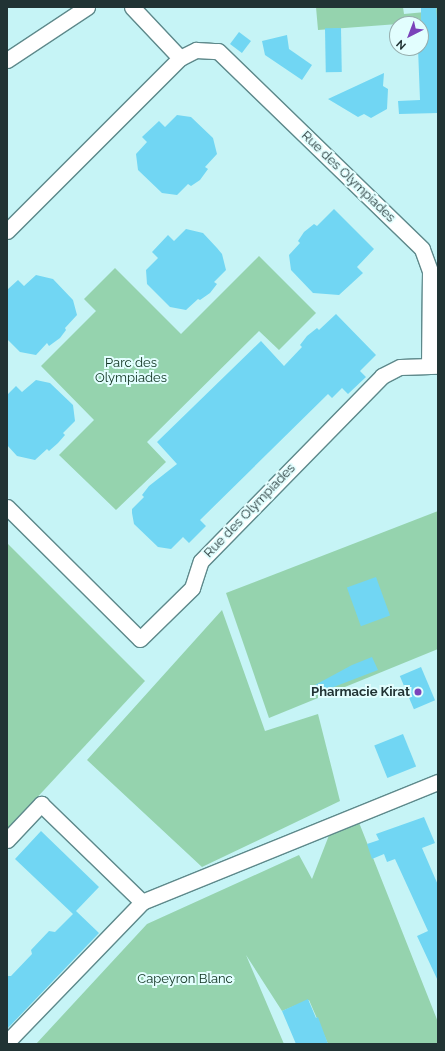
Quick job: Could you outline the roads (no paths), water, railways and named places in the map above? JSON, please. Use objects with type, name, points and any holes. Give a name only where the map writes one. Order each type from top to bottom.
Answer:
[{"type":"street","points":[[7,60],[87,7]]},
{"type":"street","points":[[132,7],[180,58]]},
{"type":"street","name":"Rue des Olympiades","points":[[7,231],[180,58],[196,50],[218,51],[422,249],[430,272],[433,366],[400,367],[382,376],[201,561],[192,588],[140,639],[7,507]]},
{"type":"street","points":[[7,1042],[142,902],[438,782]]},
{"type":"street","points":[[7,840],[41,804],[142,902]]},
{"type":"place","name":"Pharmacie Kirat","points":[[418,692]]},
{"type":"park label","name":"Parc des Olympiades","points":[[131,372]]},
{"type":"park label","name":"Capeyron Blanc","points":[[185,979]]}]
